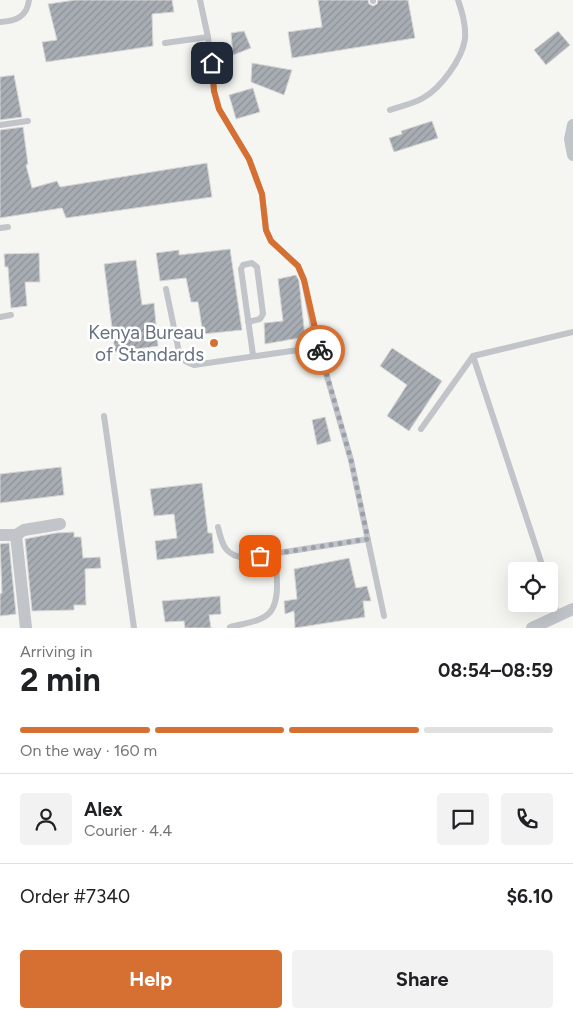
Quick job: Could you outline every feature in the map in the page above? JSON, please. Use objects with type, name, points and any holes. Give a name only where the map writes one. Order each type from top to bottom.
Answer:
[{"type":"street","points":[[573,125],[570,139],[573,155]]},
{"type":"street","points":[[0,535],[16,535],[24,530],[60,524]]},
{"type":"street","points":[[16,535],[26,628]]},
{"type":"street","points":[[532,628],[573,609]]},
{"type":"lane","points":[[0,22],[18,19],[26,12],[29,0]]},
{"type":"lane","points":[[200,0],[208,37],[214,91],[219,109],[249,159],[262,194],[266,230],[271,241],[298,266],[304,280],[319,347],[351,460],[384,616]]},
{"type":"lane","points":[[390,110],[423,98],[443,82],[451,70],[460,55],[465,38],[458,0]]},
{"type":"lane","points":[[165,44],[208,37]]},
{"type":"lane","points":[[0,125],[28,121]]},
{"type":"lane","points":[[0,228],[8,227]]},
{"type":"lane","points":[[248,322],[260,319],[263,314],[257,267],[252,264],[243,265],[241,269],[252,355]]},
{"type":"lane","points":[[166,289],[178,352],[186,362],[194,365],[252,355],[319,347]]},
{"type":"lane","points":[[0,317],[11,315]]},
{"type":"lane","points":[[422,429],[473,356],[573,332]]},
{"type":"lane","points":[[473,356],[541,562]]},
{"type":"lane","points":[[104,416],[134,628]]},
{"type":"lane","points":[[218,527],[223,545],[227,551],[236,557],[246,558],[368,539]]},
{"type":"lane","points":[[230,627],[265,617],[274,609],[277,591],[275,554]]},
{"type":"lane","points":[[557,612],[558,616]]},
{"type":"building","points":[[75,0],[172,0],[174,12],[152,14],[153,46],[46,62],[42,42],[57,40],[48,4]]},
{"type":"building","points":[[318,0],[368,0],[369,4],[373,6],[377,4],[378,0],[408,0],[415,38],[292,58],[288,32],[322,27]]},
{"type":"building","points":[[244,31],[251,48],[233,55],[231,33]]},
{"type":"building","points":[[558,31],[570,45],[546,65],[534,50]]},
{"type":"building","points":[[252,63],[292,70],[284,95],[251,82]]},
{"type":"building","points":[[14,75],[22,117],[0,120],[0,77]]},
{"type":"building","points":[[253,88],[260,112],[236,119],[229,95]]},
{"type":"building","points":[[432,121],[438,138],[394,152],[389,138],[402,134],[401,131]]},
{"type":"building","points":[[23,127],[28,164],[26,165],[32,188],[57,181],[60,187],[207,163],[212,197],[66,218],[62,208],[0,218],[0,130]]},
{"type":"building","points":[[230,249],[242,330],[203,334],[198,302],[191,302],[186,278],[160,281],[156,253],[179,250],[179,255]]},
{"type":"building","points":[[39,253],[40,282],[25,282],[27,306],[11,308],[8,267],[5,267],[4,254]]},
{"type":"building","points":[[136,260],[142,305],[154,303],[158,346],[115,352],[104,264]]},
{"type":"building","points":[[296,275],[299,281],[305,337],[265,344],[264,323],[283,321],[278,279]]},
{"type":"building","points":[[392,348],[442,381],[409,431],[387,416],[407,385],[380,366]]},
{"type":"building","points":[[325,417],[331,441],[317,445],[312,420]]},
{"type":"building","points":[[61,467],[64,495],[0,503],[0,474]]},
{"type":"building","points":[[202,483],[208,533],[212,533],[214,553],[157,560],[155,541],[177,538],[174,514],[154,516],[150,489]]},
{"type":"building","points":[[74,532],[74,537],[81,537],[83,558],[100,557],[101,568],[85,569],[86,605],[74,605],[74,610],[32,611],[25,539],[56,533]]},
{"type":"building","points":[[9,543],[16,614],[0,616],[0,594],[2,593],[0,544]]},
{"type":"building","points":[[349,558],[356,588],[367,586],[371,601],[363,601],[365,617],[295,628],[294,611],[285,614],[284,601],[297,599],[294,569]]},
{"type":"building","points":[[220,596],[221,614],[209,615],[211,628],[185,628],[184,621],[165,622],[162,601]]},
{"type":"way so far","points":[[260,556],[368,539],[351,460],[320,350]]},
{"type":"place","name":"Kenya Bureau of Standards","points":[[214,343]]},
{"type":"route","points":[[212,63],[214,91],[219,109],[249,159],[262,194],[266,230],[271,241],[298,266],[304,280],[313,328],[320,350]]}]
